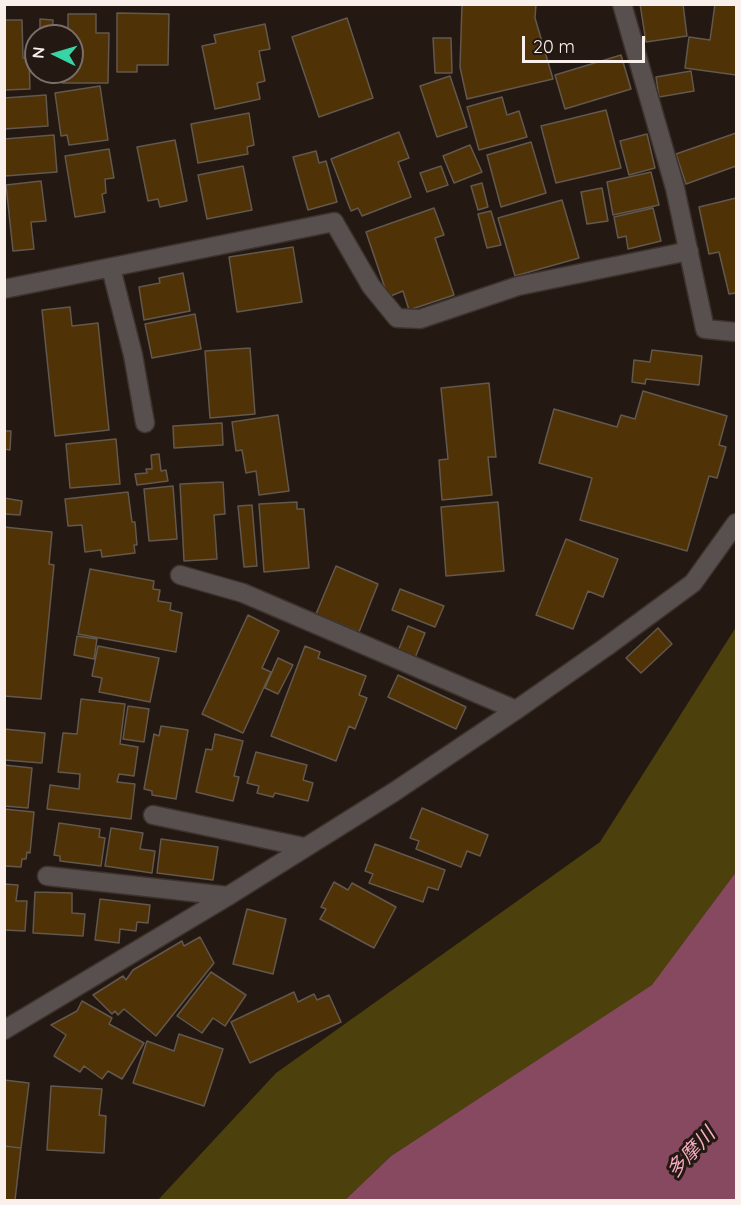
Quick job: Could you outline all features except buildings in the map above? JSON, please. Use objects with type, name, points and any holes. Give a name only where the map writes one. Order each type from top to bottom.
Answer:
[{"type":"street","points":[[622,4],[675,188],[705,329],[736,332]]},
{"type":"street","points":[[4,289],[334,222],[371,286],[397,318],[420,319],[518,286],[689,251]]},
{"type":"street","points":[[111,268],[134,355],[145,423]]},
{"type":"street","points":[[4,1030],[228,896],[394,792],[516,710],[693,583],[736,523]]},
{"type":"street","points":[[180,575],[243,593],[516,710]]},
{"type":"street","points":[[153,814],[304,847]]},
{"type":"street","points":[[47,876],[228,896]]},
{"type":"shaded area","points":[[736,627],[736,872],[653,985],[391,1156],[345,1200],[158,1200],[276,1073],[600,842]]},
{"type":"water","name":"多摩川","points":[[736,872],[736,1200],[345,1200],[391,1156],[652,985]]}]
